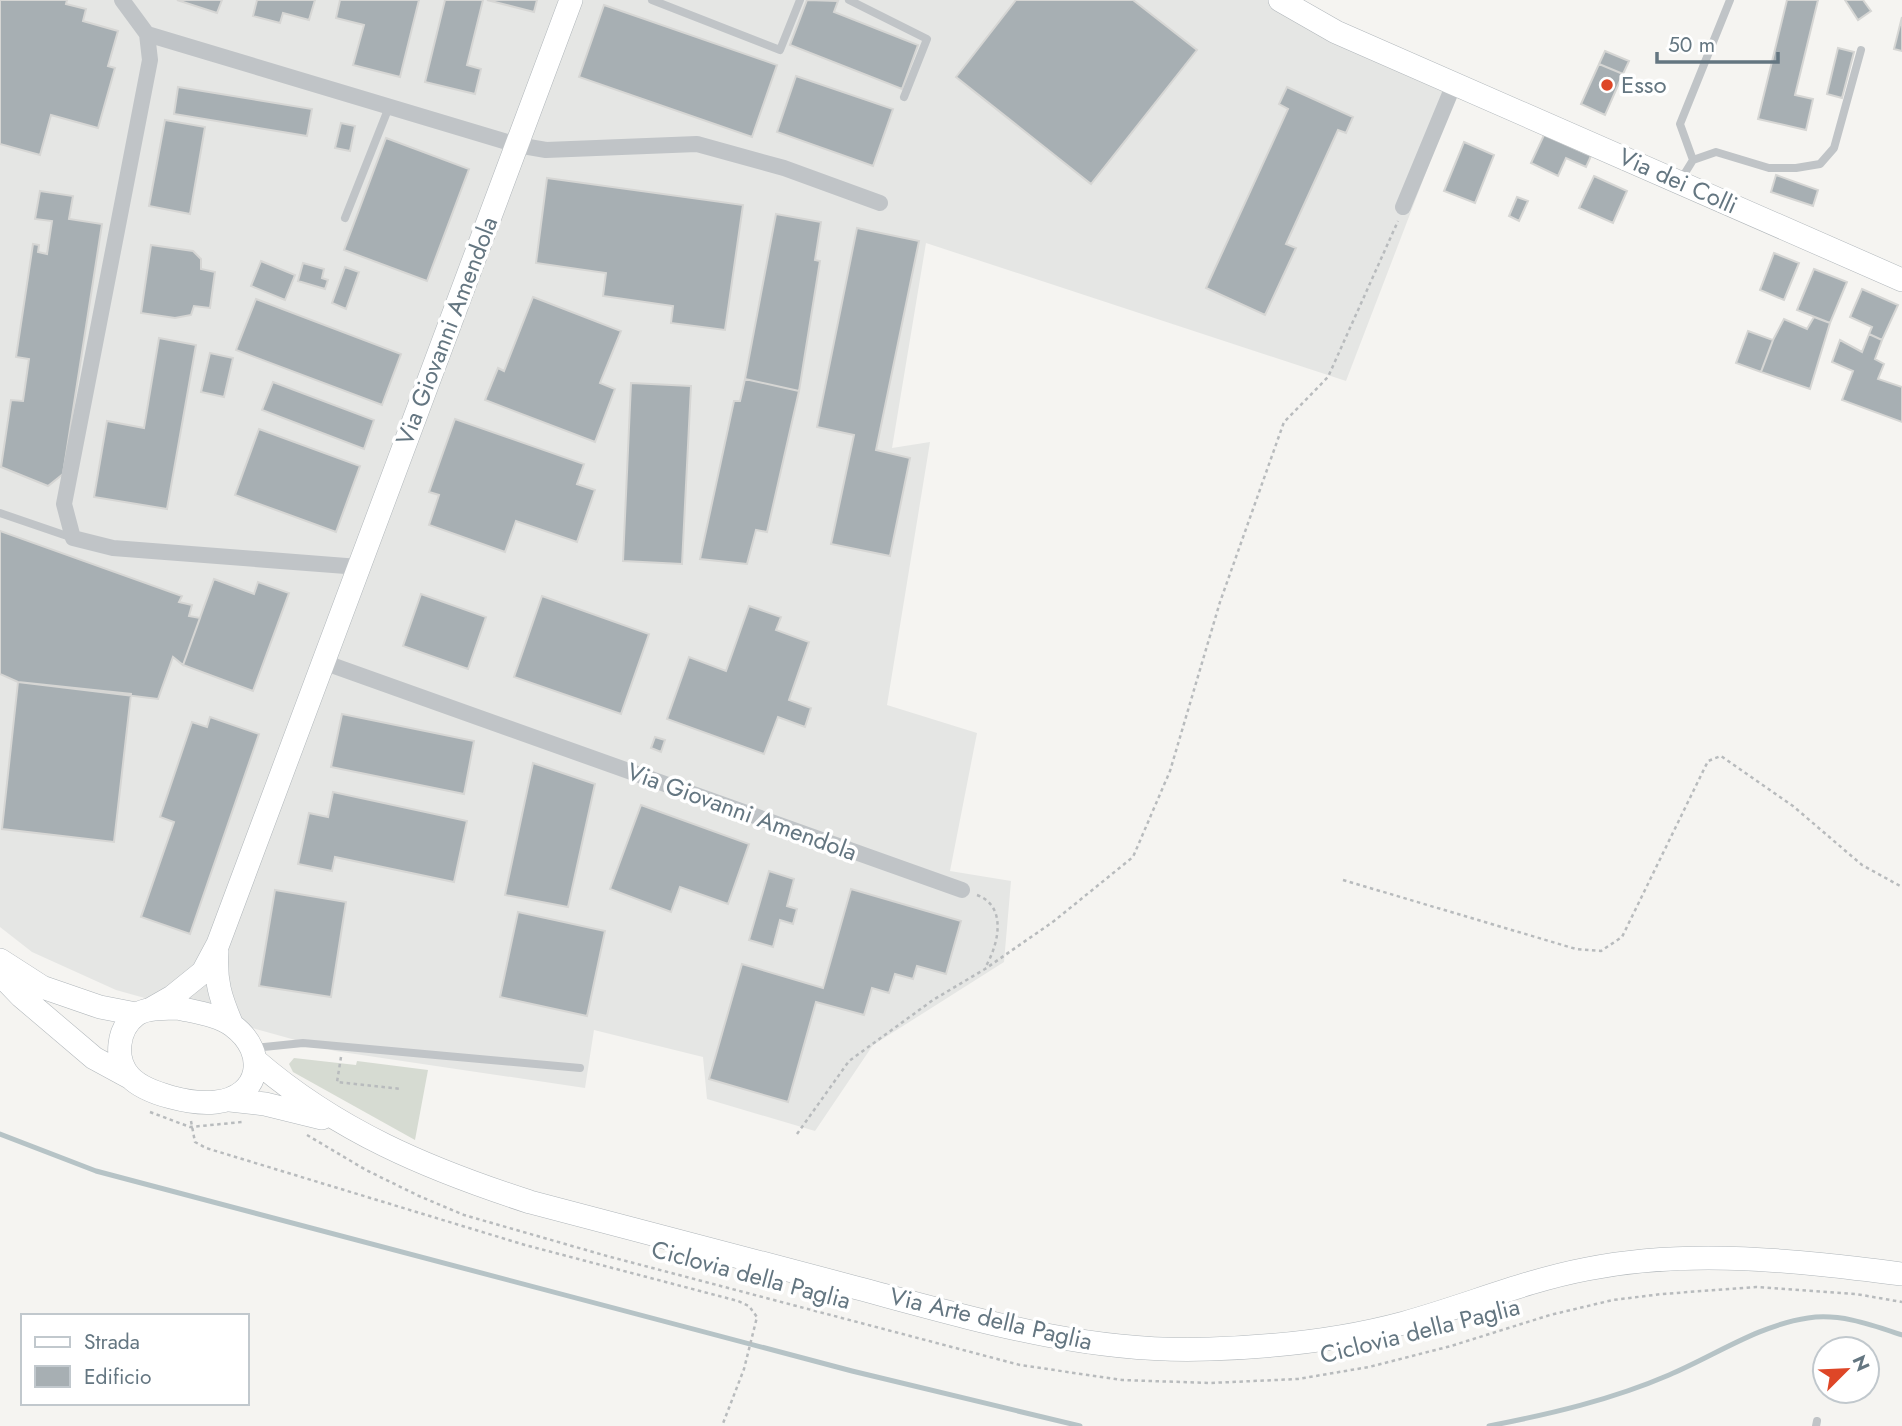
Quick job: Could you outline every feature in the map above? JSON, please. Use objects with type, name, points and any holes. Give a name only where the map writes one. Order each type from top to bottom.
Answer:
[{"type":"main road","name":"Via Giovanni Amendola","points":[[144,1012],[172,997],[203,972],[218,944],[571,0]]},
{"type":"main road","name":"Via dei Colli","points":[[1280,0],[1336,32],[1902,279]]},
{"type":"main road","name":"Via Giovanni Amendola","points":[[218,944],[216,977],[221,1000],[232,1025]]},
{"type":"main road","name":"Via Arte della Paglia","points":[[0,960],[42,987],[100,1007],[144,1012],[178,1008],[232,1025],[277,1079],[348,1127],[444,1173],[530,1202],[1033,1333],[1108,1345],[1183,1350],[1266,1346],[1318,1340],[1363,1333],[1406,1322],[1557,1276],[1644,1260],[1791,1260],[1902,1274]]},
{"type":"main road","name":"Via Arte della Paglia","points":[[0,974],[21,996],[94,1058],[145,1087],[192,1102],[230,1100],[265,1104],[305,1112],[348,1127]]},
{"type":"main road","points":[[129,1077],[120,1055],[119,1038],[144,1012]]},
{"type":"main road","points":[[230,1100],[246,1090],[254,1076],[254,1054]]},
{"type":"street","points":[[122,0],[147,34],[150,61],[64,504],[73,538],[113,548],[359,567]]},
{"type":"street","points":[[147,34],[517,145],[545,150],[697,144],[784,168],[880,203]]},
{"type":"street","points":[[1403,207],[1454,84]]},
{"type":"street","name":"Via Giovanni Amendola","points":[[323,662],[962,890]]},
{"type":"lane","points":[[652,0],[780,50],[800,0]]},
{"type":"lane","points":[[849,0],[928,39],[904,97]]},
{"type":"lane","points":[[1693,160],[1680,124],[1731,0]]},
{"type":"lane","points":[[1680,181],[1693,160],[1716,152],[1769,169],[1820,164],[1833,148],[1861,50]]},
{"type":"lane","points":[[345,218],[389,107]]},
{"type":"lane","points":[[0,513],[73,538]]},
{"type":"lane","points":[[254,1054],[303,1043],[580,1068]]},
{"type":"path","points":[[797,1134],[849,1061],[933,1000],[985,969],[1054,921],[1133,857],[1170,771],[1220,602],[1284,422],[1328,377],[1403,207]]},
{"type":"path","points":[[1343,880],[1576,949],[1601,951],[1622,937],[1708,761],[1721,756],[1793,806],[1861,865],[1902,887]]},
{"type":"path","points":[[962,890],[985,898],[993,904],[998,914],[998,930],[992,957],[985,969]]},
{"type":"path","points":[[343,1047],[337,1082],[402,1089]]},
{"type":"path","points":[[192,1102],[190,1127],[195,1142],[206,1148],[525,1245],[749,1306],[757,1317],[744,1369],[722,1426]]},
{"type":"path","name":"Ciclovia della Paglia","points":[[303,1133],[366,1170],[464,1215],[607,1256],[1020,1365],[1122,1380],[1210,1383],[1298,1379],[1369,1367],[1451,1346],[1549,1315],[1613,1300],[1662,1294],[1756,1287],[1846,1293],[1902,1302]]},
{"type":"shaded area","points":[[0,0],[1270,0],[1456,94],[1346,381],[926,243],[892,448],[930,442],[887,705],[977,733],[950,871],[1011,881],[1004,962],[873,1045],[815,1131],[707,1099],[703,1057],[594,1030],[585,1088],[335,1051],[116,990],[32,952],[0,927]]},
{"type":"shaded area","points":[[294,1058],[356,1065],[357,1061],[428,1070],[415,1140],[293,1072],[289,1064]]},
{"type":"building","points":[[0,0],[67,0],[66,4],[86,9],[83,21],[118,31],[108,66],[115,68],[98,128],[51,115],[40,155],[0,144]]},
{"type":"building","points":[[177,0],[222,0],[217,13]]},
{"type":"building","points":[[257,0],[315,0],[309,20],[283,13],[280,23],[253,16]]},
{"type":"building","points":[[340,0],[419,0],[400,77],[353,65],[364,25],[336,18]]},
{"type":"building","points":[[445,0],[483,0],[467,65],[481,69],[475,94],[425,82]]},
{"type":"building","points":[[487,0],[537,0],[534,12]]},
{"type":"building","points":[[807,0],[838,1],[834,12],[918,45],[902,89],[790,45]]},
{"type":"building","points":[[1016,0],[1133,0],[1197,50],[1091,184],[956,77]]},
{"type":"building","points":[[1787,0],[1818,0],[1795,95],[1813,99],[1806,130],[1758,119]]},
{"type":"building","points":[[1845,0],[1863,0],[1871,11],[1858,20]]},
{"type":"building","points":[[604,5],[777,65],[752,137],[579,77]]},
{"type":"building","points":[[1902,17],[1902,51],[1894,49]]},
{"type":"building","points":[[1838,48],[1854,52],[1842,98],[1827,94]]},
{"type":"building","points":[[1605,51],[1629,61],[1623,74],[1599,64]]},
{"type":"building","points":[[1599,64],[1623,74],[1605,115],[1581,104]]},
{"type":"building","points":[[796,76],[893,109],[873,166],[777,132]]},
{"type":"building","points":[[178,87],[312,109],[307,136],[174,114]]},
{"type":"building","points":[[1287,87],[1353,117],[1346,133],[1338,130],[1286,244],[1296,248],[1265,315],[1206,288],[1288,109],[1279,104]]},
{"type":"building","points":[[165,120],[205,127],[190,214],[149,206]]},
{"type":"building","points":[[341,123],[355,126],[350,151],[335,148]]},
{"type":"building","points":[[1544,135],[1591,156],[1586,167],[1566,158],[1558,176],[1531,163]]},
{"type":"building","points":[[386,138],[469,169],[427,281],[344,250]]},
{"type":"building","points":[[1464,142],[1494,155],[1475,203],[1444,191]]},
{"type":"building","points":[[1776,175],[1818,190],[1813,206],[1771,192]]},
{"type":"building","points":[[1594,176],[1627,191],[1613,223],[1579,208]]},
{"type":"building","points":[[547,178],[743,205],[725,330],[671,323],[673,306],[603,296],[606,273],[536,263]]},
{"type":"building","points":[[40,191],[73,196],[69,219],[102,224],[63,474],[48,486],[1,467],[11,400],[23,401],[29,359],[16,357],[33,244],[39,245],[38,252],[47,254],[52,221],[35,219]]},
{"type":"building","points":[[1517,197],[1528,201],[1519,221],[1509,216]]},
{"type":"building","points":[[776,214],[821,222],[815,260],[820,261],[799,391],[745,379]]},
{"type":"building","points":[[857,228],[919,241],[876,450],[910,458],[890,556],[831,544],[854,435],[817,427]]},
{"type":"building","points":[[151,245],[193,251],[201,259],[201,269],[215,272],[210,308],[194,306],[191,315],[175,318],[141,313]]},
{"type":"building","points":[[1774,253],[1799,263],[1784,300],[1760,290]]},
{"type":"building","points":[[261,261],[295,275],[285,300],[251,286]]},
{"type":"building","points":[[303,263],[324,269],[322,278],[328,280],[325,289],[298,281]]},
{"type":"building","points":[[345,267],[359,272],[346,309],[332,303]]},
{"type":"building","points":[[1814,269],[1847,282],[1830,323],[1797,310]]},
{"type":"building","points":[[1862,289],[1898,305],[1882,340],[1869,334],[1872,327],[1850,317]]},
{"type":"building","points":[[533,297],[621,331],[600,383],[615,389],[595,442],[485,400],[498,368],[504,371]]},
{"type":"building","points":[[256,299],[401,354],[382,405],[236,350]]},
{"type":"building","points":[[1814,317],[1830,323],[1810,389],[1761,372],[1784,319],[1807,329]]},
{"type":"building","points":[[1748,331],[1773,340],[1761,372],[1736,363]]},
{"type":"building","points":[[1869,334],[1882,340],[1875,359],[1884,364],[1878,379],[1902,387],[1902,422],[1842,400],[1853,371],[1832,362],[1840,340],[1862,352]]},
{"type":"building","points":[[159,338],[196,345],[167,509],[94,497],[107,421],[144,428]]},
{"type":"building","points":[[210,353],[233,358],[224,397],[201,392]]},
{"type":"building","points":[[745,379],[799,391],[767,532],[756,530],[747,564],[700,559],[734,401],[740,401]]},
{"type":"building","points":[[273,382],[374,420],[364,449],[262,410]]},
{"type":"building","points":[[631,383],[691,386],[682,564],[623,561]]},
{"type":"building","points":[[455,419],[584,464],[577,484],[595,490],[577,542],[516,521],[505,552],[429,525],[439,495],[429,492]]},
{"type":"building","points":[[259,429],[360,466],[336,532],[235,495]]},
{"type":"building","points":[[0,531],[182,596],[179,602],[192,605],[189,616],[200,618],[183,665],[173,657],[158,699],[18,682],[0,674]]},
{"type":"building","points":[[214,579],[254,594],[258,582],[289,593],[253,691],[183,665]]},
{"type":"building","points":[[421,594],[486,617],[468,669],[403,646]]},
{"type":"building","points":[[542,596],[649,634],[621,714],[514,677]]},
{"type":"building","points":[[749,606],[781,617],[776,630],[809,642],[789,700],[811,708],[805,727],[778,717],[764,754],[667,719],[689,657],[726,671]]},
{"type":"building","points":[[18,682],[131,694],[114,842],[2,829]]},
{"type":"building","points":[[342,714],[474,741],[464,794],[331,767]]},
{"type":"building","points":[[210,717],[259,734],[190,934],[141,917],[174,822],[160,817],[192,722],[207,727]]},
{"type":"building","points":[[655,737],[665,740],[661,752],[651,748]]},
{"type":"building","points":[[533,763],[595,784],[568,907],[505,895]]},
{"type":"building","points":[[333,792],[467,821],[454,882],[335,857],[332,871],[298,864],[309,813],[328,817]]},
{"type":"building","points":[[641,805],[749,844],[728,904],[680,887],[671,912],[610,889]]},
{"type":"building","points":[[769,871],[794,879],[787,906],[797,909],[793,924],[780,920],[773,947],[749,940]]},
{"type":"building","points":[[851,889],[961,921],[946,974],[917,966],[913,979],[895,974],[889,993],[872,988],[864,1015],[816,1002],[788,1102],[709,1079],[742,964],[823,988]]},
{"type":"building","points":[[275,890],[346,902],[331,997],[259,986]]},
{"type":"building","points":[[518,912],[605,931],[587,1016],[500,997]]},
{"type":"waterway","points":[[0,1134],[96,1171],[852,1371],[1080,1426]]},
{"type":"waterway","points":[[1489,1426],[1625,1392],[1669,1375],[1754,1334],[1808,1318],[1844,1319],[1902,1335]]},
{"type":"place","name":"Esso","points":[[1607,85]]}]
